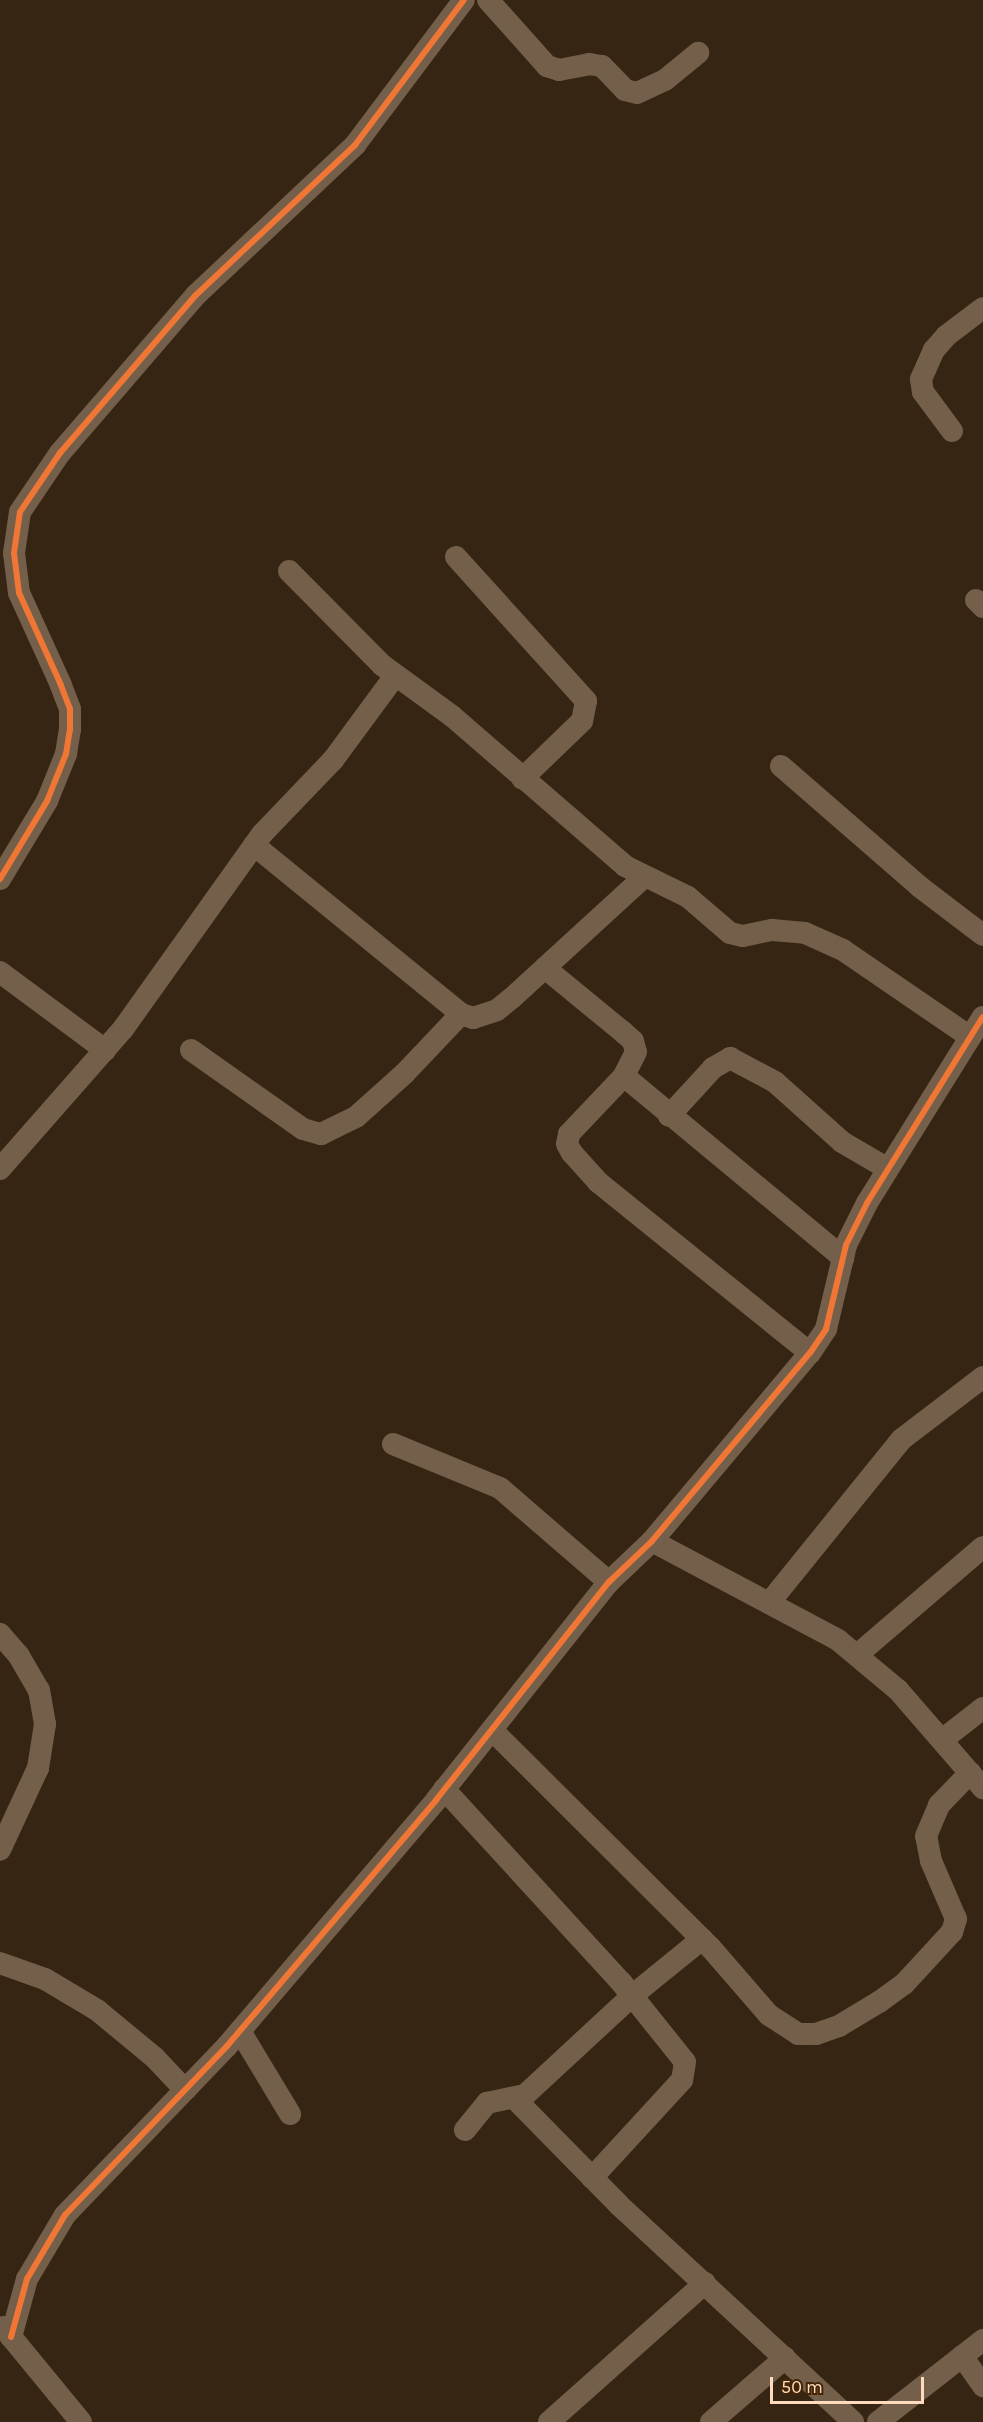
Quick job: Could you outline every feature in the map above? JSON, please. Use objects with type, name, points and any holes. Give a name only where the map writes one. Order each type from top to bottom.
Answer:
[{"type":"street","points":[[0,525],[20,512],[60,453],[182,310],[229,261],[355,144],[464,0]]},
{"type":"street","points":[[488,0],[547,66],[559,70],[589,64],[602,66],[625,90],[637,93],[665,80],[698,53]]},
{"type":"street","points":[[952,431],[923,392],[921,379],[934,350],[946,336],[983,308]]},
{"type":"street","points":[[0,879],[47,801],[66,754],[70,730],[70,709],[19,593],[14,554],[20,512]]},
{"type":"street","points":[[456,557],[586,701],[582,721],[522,779]]},
{"type":"street","points":[[289,571],[395,676],[452,716],[522,779],[643,878],[688,897],[730,933],[743,936],[772,930],[806,933],[843,950],[970,1037]]},
{"type":"street","points":[[0,1169],[105,1050],[254,845],[333,760],[395,676]]},
{"type":"street","points":[[781,766],[920,887],[983,935]]},
{"type":"street","points":[[254,845],[461,1014],[473,1018],[497,1010],[643,878]]},
{"type":"street","points":[[545,968],[633,1041],[634,1058],[624,1076],[569,1134],[567,1144],[572,1153],[598,1182],[810,1353]]},
{"type":"street","points":[[0,972],[105,1050]]},
{"type":"street","points":[[191,1050],[303,1129],[321,1134],[356,1117],[461,1014]]},
{"type":"street","points":[[81,2422],[6,2330],[27,2279],[59,2223],[240,2031],[444,1790],[609,1582],[652,1541],[810,1353],[826,1329],[833,1310],[843,1258],[867,1203],[983,1017]]},
{"type":"street","points":[[669,1116],[723,1060],[741,1060],[798,1099],[842,1142],[888,1168]]},
{"type":"street","points":[[624,1076],[669,1116],[843,1258]]},
{"type":"street","points":[[770,1603],[902,1439],[983,1377]]},
{"type":"street","points":[[393,1444],[500,1488],[609,1582]]},
{"type":"street","points":[[492,1730],[702,1939],[769,2015],[798,2034],[816,2034],[839,2026],[879,2002],[904,1984],[952,1932],[956,1919],[931,1861],[926,1836],[939,1805],[977,1780],[898,1690],[857,1655],[809,1622],[652,1541]]},
{"type":"street","points":[[857,1655],[983,1547]]},
{"type":"street","points":[[0,1634],[19,1656],[39,1690],[45,1724],[38,1768],[0,1850]]},
{"type":"street","points":[[942,1740],[983,1708]]},
{"type":"street","points":[[444,1790],[633,1995],[677,2050],[686,2071],[592,2178]]},
{"type":"street","points":[[465,2130],[487,2103],[505,2098],[515,2099],[536,2086],[633,1995],[702,1939]]},
{"type":"street","points":[[0,1963],[45,1979],[97,2010],[155,2058],[185,2090]]},
{"type":"street","points":[[240,2031],[290,2114]]},
{"type":"street","points":[[515,2099],[592,2178],[853,2422]]},
{"type":"street","points":[[549,2422],[705,2283]]},
{"type":"street","points":[[878,2422],[983,2340]]},
{"type":"street","points":[[962,2356],[983,2386]]},
{"type":"street","points":[[711,2422],[785,2358]]},
{"type":"cycle path","points":[[0,879],[47,801],[66,754],[70,730],[70,709],[19,593],[14,553],[20,512],[60,453],[196,295],[355,145],[464,0]]},
{"type":"cycle path","points":[[11,2337],[27,2279],[65,2215],[227,2046],[436,1800],[609,1582],[652,1541],[810,1353],[826,1329],[846,1245],[867,1203],[983,1017]]}]
